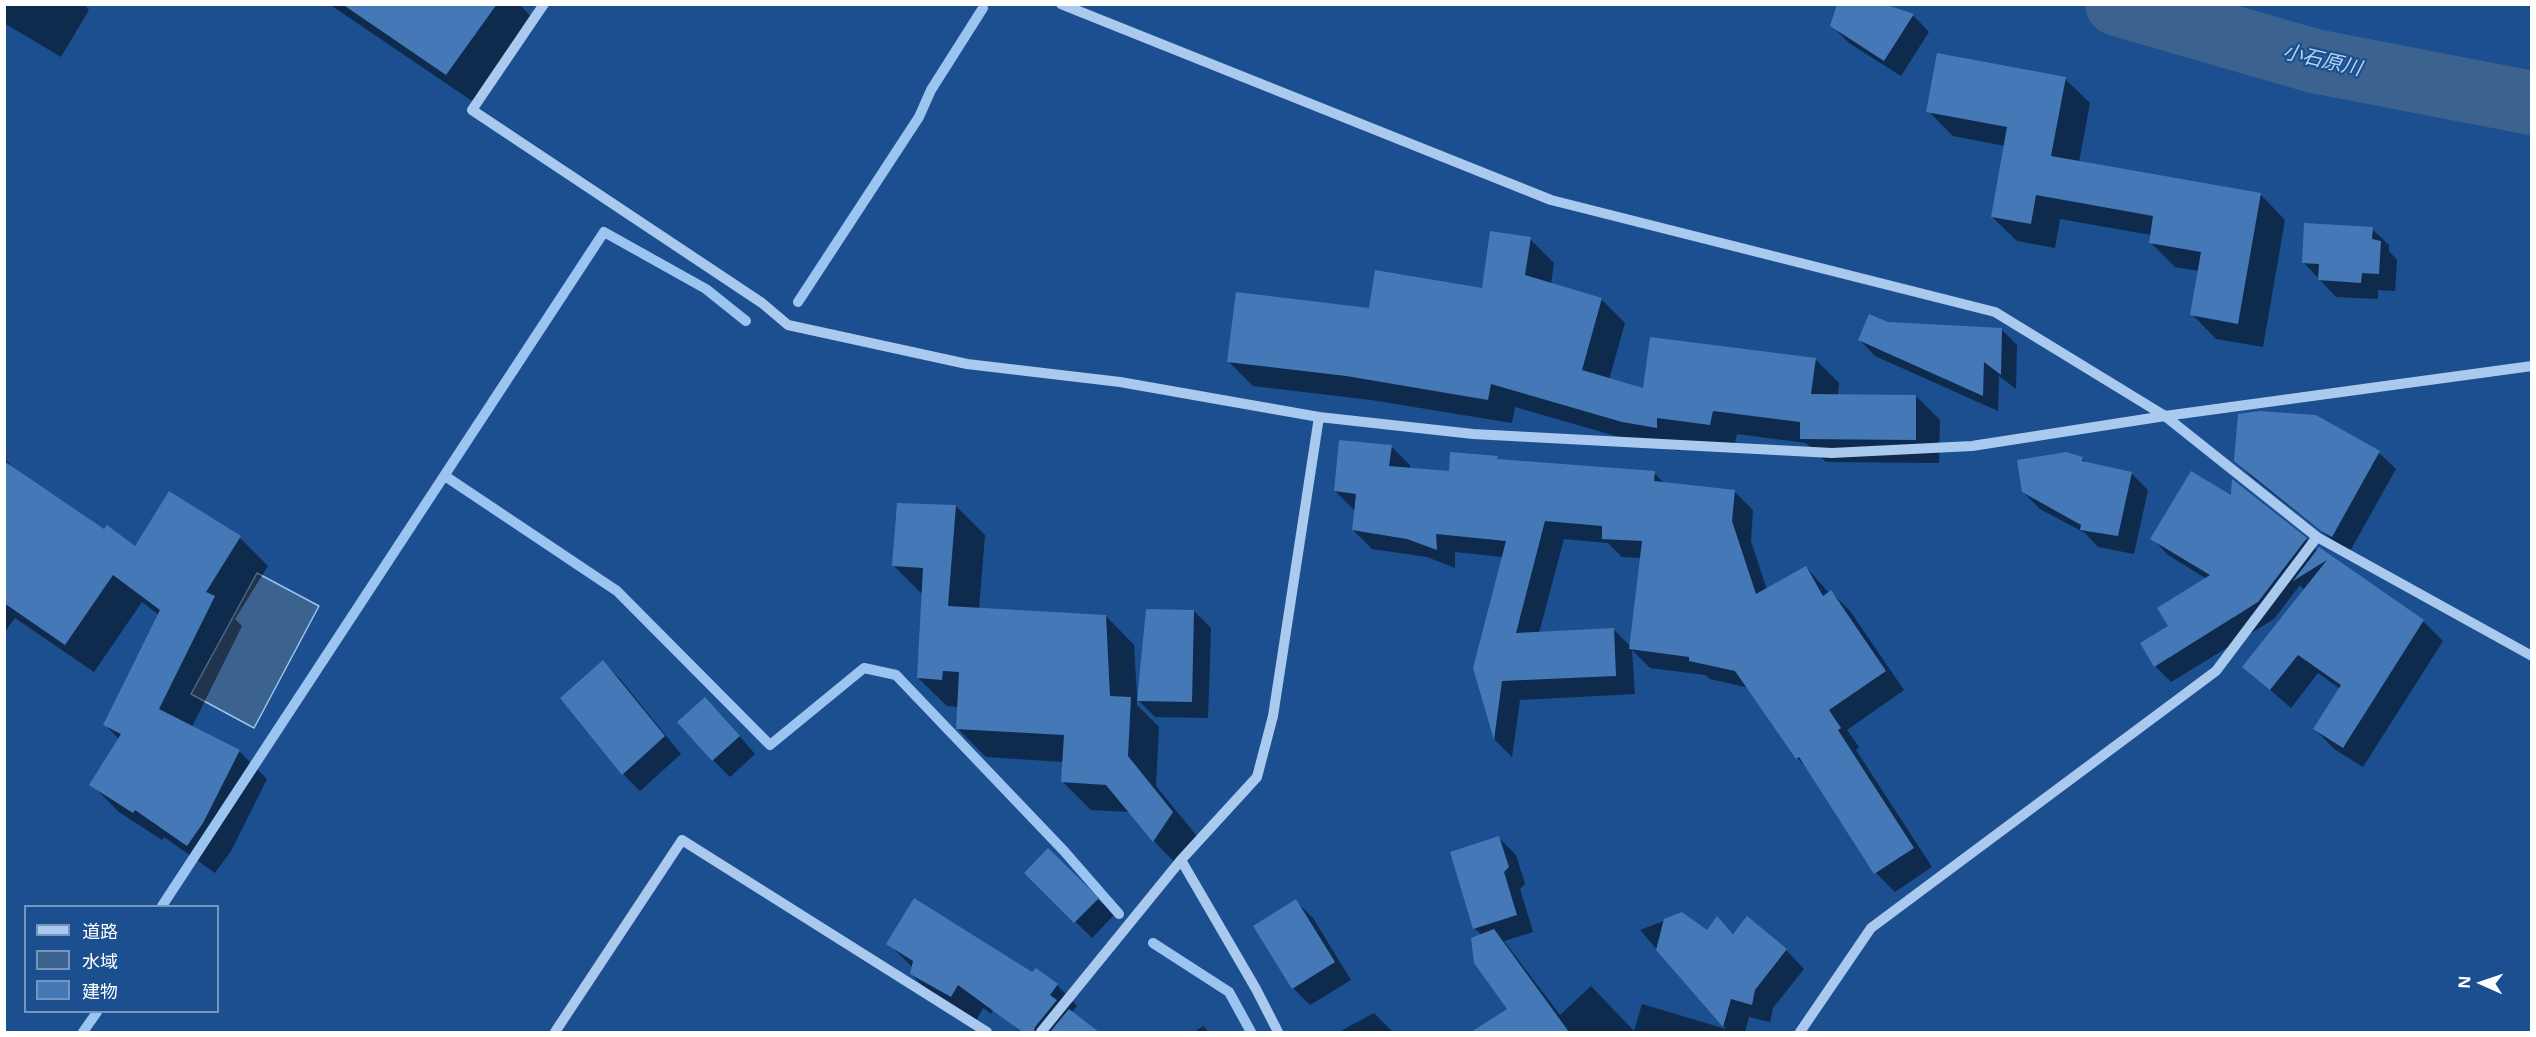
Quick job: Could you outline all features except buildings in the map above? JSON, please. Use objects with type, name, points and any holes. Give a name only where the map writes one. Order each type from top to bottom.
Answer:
[{"type":"street","points":[[544,4],[472,110],[762,303],[788,325],[968,364],[1120,382],[1319,417],[1473,434],[1832,453],[1972,446],[2165,416],[2532,366]]},
{"type":"street","points":[[1061,4],[1551,200],[1995,312],[2165,416],[2317,537],[2532,656]]},
{"type":"street","points":[[1041,1032],[1181,860],[1257,777],[1273,716],[1319,417]]},
{"type":"street","points":[[1800,1032],[1871,928],[2216,671],[2317,537]]},
{"type":"street","points":[[555,1032],[682,840],[987,1032]]},
{"type":"street","points":[[1181,860],[1256,989],[1278,1032]]},
{"type":"water","points":[[257,573],[319,606],[254,728],[191,694]]},
{"type":"waterway","name":"小石原川","points":[[2117,4],[2314,61],[2532,103]]},
{"type":"waterway","points":[[798,302],[919,117],[931,90],[983,8]]},
{"type":"waterway","points":[[163,905],[604,232],[706,289],[746,321]]},
{"type":"waterway","points":[[445,476],[617,591],[770,745],[864,668],[896,675],[1064,851],[1119,914]]},
{"type":"waterway","points":[[1153,943],[1229,992],[1251,1032]]},
{"type":"waterway","points":[[83,1032],[96,1013]]}]
